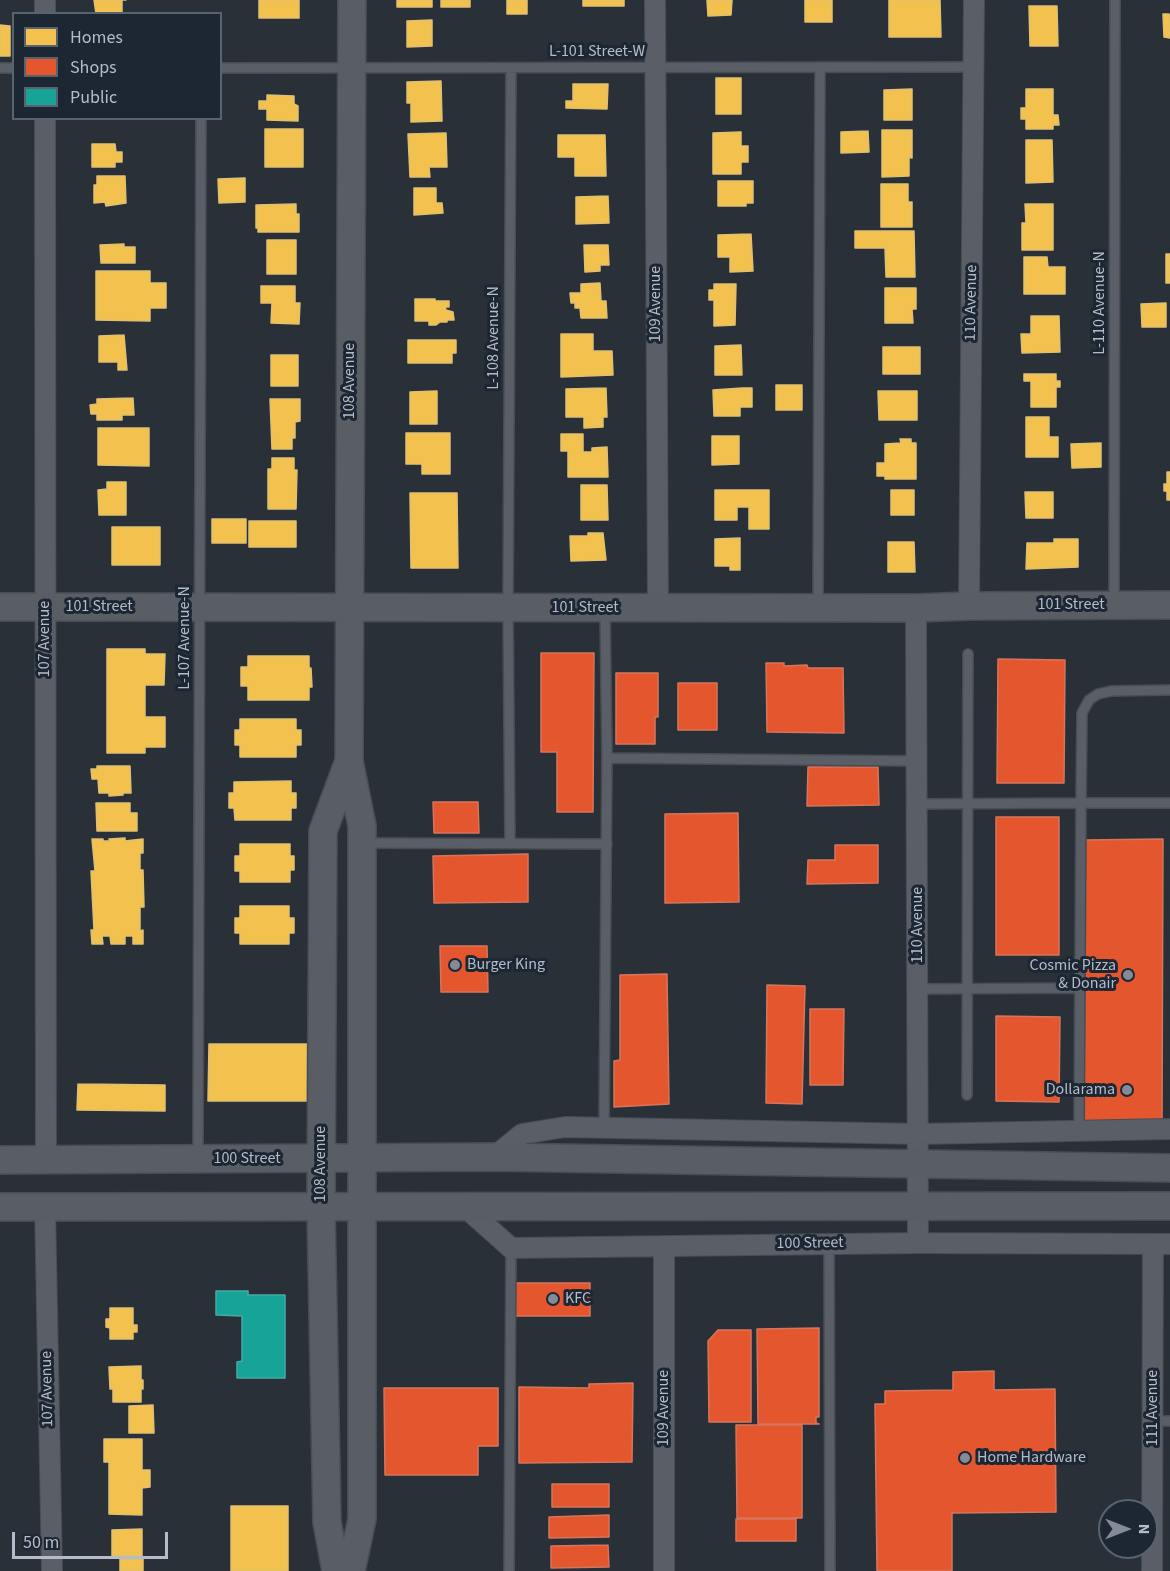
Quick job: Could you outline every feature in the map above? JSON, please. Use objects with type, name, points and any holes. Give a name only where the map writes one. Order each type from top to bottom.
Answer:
[{"type":"street","name":"108 Avenue","points":[[351,1571],[362,1519],[362,826],[348,761],[352,0]]},
{"type":"street","name":"109 Avenue","points":[[655,0],[657,608]]},
{"type":"street","name":"110 Avenue","points":[[969,606],[974,0]]},
{"type":"street","name":"107 Avenue","points":[[45,120],[46,1160]]},
{"type":"street","name":"101 Street","points":[[0,607],[916,608],[1170,605]]},
{"type":"street","name":"110 Avenue","points":[[916,608],[918,1243]]},
{"type":"street","name":"108 Avenue","points":[[336,1571],[327,1522],[321,1208],[323,831],[348,761]]},
{"type":"street","points":[[494,1157],[522,1134],[565,1127],[919,1134],[1170,1130]]},
{"type":"street","name":"100 Street","points":[[0,1160],[494,1157],[1170,1168]]},
{"type":"street","name":"107 Avenue","points":[[45,1206],[52,1571]]},
{"type":"street","points":[[0,1207],[1170,1206]]},
{"type":"street","points":[[465,1207],[511,1248]]},
{"type":"street","name":"100 Street","points":[[511,1248],[918,1243],[1162,1244]]},
{"type":"street","name":"111 Avenue","points":[[1152,1571],[1161,1421],[1162,1244]]},
{"type":"street","name":"109 Avenue","points":[[664,1246],[664,1571]]},
{"type":"lane","name":"L-110 Avenue-N","points":[[1114,605],[1115,0]]},
{"type":"lane","points":[[818,607],[820,67]]},
{"type":"lane","name":"L-101 Street-W","points":[[222,68],[974,67]]},
{"type":"lane","name":"L-108 Avenue-N","points":[[510,844],[507,608],[511,68]]},
{"type":"lane","name":"L-107 Avenue-N","points":[[197,1159],[201,120]]},
{"type":"lane","points":[[604,1128],[607,844],[605,608]]},
{"type":"lane","points":[[967,1095],[968,654]]},
{"type":"lane","points":[[1079,1131],[1082,713],[1089,700],[1098,694],[1111,691],[1170,690]]},
{"type":"lane","points":[[607,758],[917,761]]},
{"type":"lane","points":[[917,804],[1170,803]]},
{"type":"lane","points":[[362,843],[607,844]]},
{"type":"lane","points":[[918,989],[1080,988]]},
{"type":"lane","points":[[829,1244],[830,1571]]},
{"type":"lane","points":[[509,1571],[511,1248]]},
{"type":"building: Homes","points":[[94,0],[122,0],[122,12],[96,12]]},
{"type":"building: Homes","points":[[259,0],[299,0],[299,18],[259,18]]},
{"type":"building: Homes","points":[[397,0],[432,0],[432,7],[397,7]]},
{"type":"building: Homes","points":[[441,0],[470,0],[470,7],[441,7]]},
{"type":"building: Homes","points":[[507,0],[527,0],[527,14],[507,14]]},
{"type":"building: Homes","points":[[583,0],[624,0],[624,6],[583,6]]},
{"type":"building: Homes","points":[[707,0],[732,0],[731,15],[708,16]]},
{"type":"building: Homes","points":[[805,0],[832,0],[832,22],[805,22]]},
{"type":"building: Homes","points":[[889,0],[940,0],[941,37],[889,37]]},
{"type":"building: Homes","points":[[1029,6],[1057,6],[1058,46],[1030,46]]},
{"type":"building: Homes","points":[[1163,14],[1169,14],[1170,38],[1164,37]]},
{"type":"building: Homes","points":[[432,20],[432,46],[407,47],[407,21]]},
{"type":"building: Homes","points":[[0,25],[10,26],[10,56],[0,56]]},
{"type":"building: Homes","points":[[716,78],[741,78],[741,114],[716,114]]},
{"type":"building: Homes","points":[[441,81],[442,121],[411,122],[411,103],[407,103],[407,82]]},
{"type":"building: Homes","points":[[573,84],[608,84],[607,109],[566,108],[566,101],[573,101]]},
{"type":"building: Homes","points":[[912,89],[912,120],[884,120],[884,90]]},
{"type":"building: Homes","points":[[1026,89],[1053,89],[1053,115],[1058,115],[1059,125],[1053,125],[1053,129],[1026,129],[1026,119],[1021,119],[1021,108],[1026,108]]},
{"type":"building: Homes","points":[[267,95],[294,96],[294,104],[298,106],[298,121],[267,120],[267,109],[259,109],[259,101],[267,101]]},
{"type":"building: Homes","points":[[265,129],[303,129],[303,167],[265,167]]},
{"type":"building: Homes","points":[[882,130],[912,130],[912,158],[909,157],[909,176],[882,177]]},
{"type":"building: Homes","points":[[868,131],[869,152],[841,153],[841,132]]},
{"type":"building: Homes","points":[[741,132],[741,146],[748,146],[748,162],[741,162],[741,174],[713,174],[713,133]]},
{"type":"building: Homes","points":[[446,133],[447,167],[429,167],[430,177],[410,177],[408,134]]},
{"type":"building: Homes","points":[[558,135],[605,135],[606,176],[575,176],[575,157],[558,157]]},
{"type":"building: Homes","points":[[1026,140],[1052,140],[1053,182],[1026,183]]},
{"type":"building: Homes","points":[[92,144],[115,144],[116,152],[122,152],[122,162],[115,162],[115,167],[92,167]]},
{"type":"building: Homes","points":[[97,176],[125,176],[126,203],[106,206],[105,202],[94,203],[94,185],[97,185]]},
{"type":"building: Homes","points":[[245,178],[245,202],[219,203],[218,179]]},
{"type":"building: Homes","points":[[718,181],[753,181],[753,203],[746,203],[746,206],[718,206]]},
{"type":"building: Homes","points":[[881,184],[908,184],[908,202],[912,202],[912,227],[881,227]]},
{"type":"building: Homes","points":[[414,188],[436,188],[436,203],[442,203],[443,213],[414,215]]},
{"type":"building: Homes","points":[[608,196],[609,223],[576,224],[576,197]]},
{"type":"building: Homes","points":[[296,204],[296,214],[299,214],[299,232],[258,232],[256,205]]},
{"type":"building: Homes","points":[[1025,204],[1053,204],[1053,250],[1022,250],[1022,223],[1026,223]]},
{"type":"building: Homes","points":[[855,231],[914,231],[915,277],[886,277],[885,248],[855,248]]},
{"type":"building: Homes","points":[[751,234],[753,271],[730,272],[730,257],[718,257],[718,235]]},
{"type":"building: Homes","points":[[267,240],[296,240],[296,274],[267,274]]},
{"type":"building: Homes","points":[[124,244],[124,247],[135,247],[135,263],[101,263],[100,245]]},
{"type":"building: Homes","points":[[584,245],[608,245],[609,265],[600,265],[600,271],[585,272]]},
{"type":"building: Homes","points":[[1166,254],[1170,254],[1170,283],[1166,283]]},
{"type":"building: Homes","points":[[1024,257],[1047,257],[1048,267],[1065,267],[1065,294],[1024,294]]},
{"type":"building: Homes","points":[[96,271],[150,271],[150,283],[166,283],[166,308],[150,308],[150,321],[96,320]]},
{"type":"building: Homes","points":[[600,283],[601,301],[606,301],[607,318],[581,318],[580,308],[575,308],[575,303],[571,303],[570,293],[581,293],[581,284]]},
{"type":"building: Homes","points":[[714,284],[736,284],[735,325],[714,326],[714,300],[709,300],[709,290],[714,290]]},
{"type":"building: Homes","points":[[261,286],[295,286],[295,303],[300,303],[299,324],[271,323],[272,303],[261,303]]},
{"type":"building: Homes","points":[[885,288],[916,288],[916,309],[912,309],[913,323],[885,323]]},
{"type":"building: Homes","points":[[415,299],[449,301],[449,307],[445,307],[446,310],[453,312],[454,320],[447,320],[447,322],[440,322],[436,325],[429,325],[429,321],[415,321]]},
{"type":"building: Homes","points":[[1166,303],[1166,327],[1142,327],[1141,304]]},
{"type":"building: Homes","points":[[1031,316],[1059,316],[1060,352],[1022,353],[1021,334],[1031,334]]},
{"type":"building: Homes","points":[[561,334],[593,334],[593,351],[612,351],[613,375],[561,377]]},
{"type":"building: Homes","points":[[124,335],[127,370],[118,370],[118,362],[99,362],[99,336]]},
{"type":"building: Homes","points":[[408,340],[456,340],[456,353],[452,353],[452,363],[408,363]]},
{"type":"building: Homes","points":[[741,345],[742,375],[715,375],[715,346]]},
{"type":"building: Homes","points":[[883,347],[920,347],[920,374],[883,374]]},
{"type":"building: Homes","points":[[271,355],[298,355],[298,386],[271,386]]},
{"type":"building: Homes","points":[[1024,374],[1056,374],[1056,381],[1060,381],[1060,387],[1056,387],[1056,407],[1031,407],[1031,381],[1024,381]]},
{"type":"building: Homes","points":[[776,385],[802,385],[802,410],[776,410]]},
{"type":"building: Homes","points":[[606,388],[607,417],[603,417],[603,427],[584,428],[584,417],[566,417],[566,389]]},
{"type":"building: Homes","points":[[752,388],[752,407],[740,407],[740,416],[714,416],[713,390]]},
{"type":"building: Homes","points":[[437,391],[437,424],[410,424],[410,392]]},
{"type":"building: Homes","points":[[878,391],[917,391],[917,420],[879,420]]},
{"type":"building: Homes","points":[[133,398],[134,415],[122,415],[122,420],[97,420],[97,414],[91,414],[90,405],[97,404],[97,399]]},
{"type":"building: Homes","points":[[270,399],[300,399],[300,421],[295,422],[292,449],[272,449]]},
{"type":"building: Homes","points":[[1026,417],[1049,417],[1049,437],[1058,437],[1058,457],[1026,457]]},
{"type":"building: Homes","points":[[98,428],[149,428],[149,466],[98,465]]},
{"type":"building: Homes","points":[[406,433],[450,433],[450,474],[422,474],[422,464],[406,464]]},
{"type":"building: Homes","points":[[561,434],[583,434],[583,452],[592,452],[592,448],[607,447],[608,477],[568,477],[568,451],[561,451]]},
{"type":"building: Homes","points":[[712,436],[739,436],[739,464],[712,465]]},
{"type":"building: Homes","points":[[900,439],[911,439],[911,443],[916,443],[916,479],[885,479],[885,476],[877,476],[877,463],[885,463],[885,444],[901,443]]},
{"type":"building: Homes","points":[[1101,443],[1101,467],[1072,468],[1071,444]]},
{"type":"building: Homes","points":[[272,458],[294,458],[294,470],[297,470],[296,509],[268,509],[268,469],[272,469]]},
{"type":"building: Homes","points":[[1167,472],[1170,472],[1170,500],[1167,500],[1167,491],[1164,491],[1164,484],[1167,484]]},
{"type":"building: Homes","points":[[107,482],[126,482],[126,515],[99,515],[98,490],[107,489]]},
{"type":"building: Homes","points":[[581,485],[607,485],[608,520],[581,520]]},
{"type":"building: Homes","points":[[715,490],[769,490],[769,529],[749,529],[749,507],[737,507],[737,520],[715,520]]},
{"type":"building: Homes","points":[[891,490],[914,490],[914,515],[891,515]]},
{"type":"building: Homes","points":[[1025,492],[1053,492],[1053,518],[1026,518]]},
{"type":"building: Homes","points":[[410,493],[457,493],[458,568],[411,568]]},
{"type":"building: Homes","points":[[212,519],[246,519],[246,543],[212,543]]},
{"type":"building: Homes","points":[[249,521],[296,521],[296,547],[249,547]]},
{"type":"building: Homes","points":[[112,527],[160,527],[160,565],[112,565]]},
{"type":"building: Homes","points":[[588,533],[603,533],[606,560],[571,561],[570,536],[588,536]]},
{"type":"building: Homes","points":[[740,538],[740,570],[730,570],[730,566],[715,566],[715,539]]},
{"type":"building: Homes","points":[[1054,539],[1078,539],[1078,567],[1026,569],[1027,543],[1054,543]]},
{"type":"building: Homes","points":[[888,542],[914,542],[915,572],[888,572]]},
{"type":"building: Homes","points":[[107,649],[145,649],[145,654],[165,654],[164,685],[145,685],[145,717],[165,717],[165,747],[145,747],[145,753],[107,753]]},
{"type":"building: Homes","points":[[248,656],[309,656],[312,687],[309,687],[309,700],[248,700],[248,686],[241,686],[241,667],[248,667]]},
{"type":"building: Homes","points":[[240,719],[296,719],[296,730],[301,730],[301,745],[296,745],[296,757],[240,757],[240,745],[235,745],[235,730],[240,730]]},
{"type":"building: Homes","points":[[97,766],[130,766],[131,793],[109,796],[109,793],[99,793],[98,779],[92,779],[91,769],[97,769]]},
{"type":"building: Homes","points":[[291,781],[291,793],[296,793],[296,808],[291,808],[291,820],[235,820],[234,808],[229,808],[229,793],[234,793],[234,782]]},
{"type":"building: Homes","points":[[96,803],[130,803],[130,813],[137,813],[137,831],[97,831]]},
{"type":"building: Homes","points":[[125,838],[125,841],[143,839],[140,870],[143,870],[144,907],[140,907],[140,931],[143,930],[143,944],[133,944],[133,936],[125,936],[125,944],[111,944],[110,936],[102,936],[103,944],[92,944],[91,930],[94,930],[91,871],[95,871],[92,839],[110,841],[109,839]]},
{"type":"building: Homes","points":[[240,844],[290,844],[290,856],[294,856],[294,870],[290,870],[290,882],[240,882],[240,871],[235,871],[235,856],[240,856]]},
{"type":"building: Homes","points":[[240,906],[289,906],[289,918],[294,918],[294,933],[289,933],[289,944],[240,944],[240,933],[235,933],[235,918],[240,918]]},
{"type":"building: Homes","points":[[209,1044],[307,1044],[307,1101],[208,1101]]},
{"type":"building: Homes","points":[[78,1084],[165,1085],[165,1111],[77,1110]]},
{"type":"building: Homes","points":[[110,1308],[133,1308],[133,1325],[137,1325],[137,1332],[133,1332],[133,1339],[110,1339],[110,1328],[106,1327],[106,1319],[110,1319]]},
{"type":"building: Homes","points":[[141,1366],[143,1389],[141,1389],[141,1402],[113,1402],[109,1367]]},
{"type":"building: Homes","points":[[153,1405],[154,1433],[129,1433],[129,1406]]},
{"type":"building: Homes","points":[[104,1439],[142,1439],[142,1470],[150,1470],[150,1487],[142,1488],[142,1515],[109,1514],[109,1462],[104,1462]]},
{"type":"building: Homes","points":[[231,1506],[288,1506],[288,1571],[231,1571]]},
{"type":"building: Homes","points":[[142,1529],[142,1556],[112,1556],[112,1530]]},
{"type":"building: Homes","points":[[120,1559],[143,1559],[143,1571],[120,1571]]},
{"type":"building: Shops","points":[[541,653],[594,653],[593,812],[557,812],[557,752],[541,752]]},
{"type":"building: Shops","points":[[998,659],[1065,660],[1064,783],[997,783]]},
{"type":"building: Shops","points":[[766,663],[784,663],[784,666],[807,665],[808,668],[843,668],[844,733],[767,732]]},
{"type":"building: Shops","points":[[616,673],[658,673],[658,717],[655,717],[655,744],[616,744]]},
{"type":"building: Shops","points":[[678,683],[717,683],[717,730],[678,730]]},
{"type":"building: Shops","points":[[808,767],[878,767],[879,805],[807,806]]},
{"type":"building: Shops","points":[[433,802],[478,802],[479,833],[434,833]]},
{"type":"building: Shops","points":[[738,813],[739,902],[665,903],[665,814]]},
{"type":"building: Shops","points":[[996,817],[1059,817],[1059,955],[996,955]]},
{"type":"building: Shops","points":[[1163,839],[1162,1126],[1084,1126],[1085,840]]},
{"type":"building: Shops","points":[[835,845],[878,845],[878,883],[807,884],[808,860],[835,860]]},
{"type":"building: Shops","points":[[528,854],[528,902],[434,903],[433,856]]},
{"type":"building: Shops","points":[[440,946],[487,946],[488,992],[441,992]]},
{"type":"building: Shops","points":[[667,974],[669,1104],[614,1107],[614,1061],[620,1060],[620,975]]},
{"type":"building: Shops","points":[[767,985],[805,986],[802,1104],[766,1103]]},
{"type":"building: Shops","points":[[810,1009],[844,1009],[843,1085],[810,1085]]},
{"type":"building: Shops","points":[[996,1016],[1060,1017],[1059,1102],[996,1101]]},
{"type":"building: Shops","name":"KFC","points":[[515,1283],[590,1283],[590,1316],[516,1316]]},
{"type":"building: Shops","points":[[819,1328],[819,1417],[816,1417],[816,1423],[819,1424],[758,1424],[757,1329]]},
{"type":"building: Shops","points":[[718,1330],[751,1330],[751,1422],[709,1422],[708,1341]]},
{"type":"building: Shops","name":"Home Hardware","points":[[994,1371],[994,1390],[1055,1389],[1056,1512],[952,1513],[952,1571],[877,1571],[875,1404],[885,1404],[885,1391],[953,1390],[953,1372]]},
{"type":"building: Shops","points":[[633,1383],[632,1462],[519,1463],[519,1387],[589,1388],[589,1384]]},
{"type":"building: Shops","points":[[384,1388],[498,1388],[498,1446],[478,1446],[478,1475],[385,1475]]},
{"type":"building: Shops","points":[[736,1425],[802,1425],[802,1518],[737,1518]]},
{"type":"building: Shops","points":[[552,1484],[609,1484],[609,1507],[552,1507]]},
{"type":"building: Shops","points":[[609,1515],[609,1537],[549,1538],[549,1517]]},
{"type":"building: Shops","points":[[736,1519],[796,1519],[796,1541],[736,1541]]},
{"type":"building: Shops","points":[[608,1545],[609,1567],[551,1568],[551,1546]]},
{"type":"building: Public","points":[[216,1291],[248,1291],[248,1295],[285,1295],[285,1378],[237,1378],[237,1362],[242,1361],[242,1316],[216,1315]]},
{"type":"place","name":"Burger King","points":[[455,965]]},
{"type":"place","name":"Cosmic Pizza & Donair","points":[[1128,975]]},
{"type":"place","name":"Dollarama","points":[[1127,1090]]},
{"type":"place","name":"KFC","points":[[553,1299]]},
{"type":"place","name":"Home Hardware","points":[[965,1458]]}]
